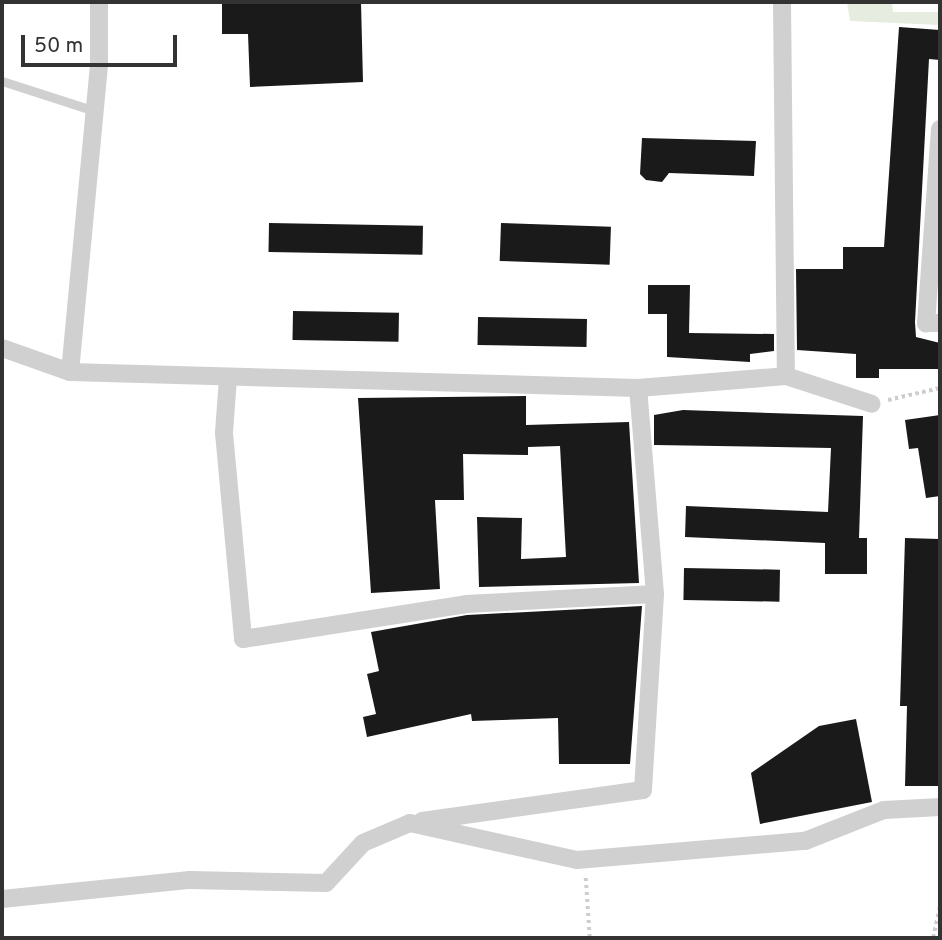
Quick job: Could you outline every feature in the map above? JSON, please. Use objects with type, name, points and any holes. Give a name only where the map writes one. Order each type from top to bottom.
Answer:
[{"type":"street","points":[[69,372],[95,111],[99,2]]},
{"type":"street","points":[[782,2],[786,376]]},
{"type":"street","points":[[940,129],[936,224],[926,323],[940,323]]},
{"type":"street","points":[[2,348],[69,372],[228,378],[638,388],[786,376],[872,404]]},
{"type":"street","points":[[228,378],[224,433],[243,639],[466,604],[655,594]]},
{"type":"street","points":[[2,900],[190,880],[326,883],[363,844],[410,823],[643,790],[655,594],[638,388]]},
{"type":"street","points":[[410,823],[577,860],[804,841],[884,810],[940,807]]},
{"type":"lane","points":[[2,81],[95,111]]},
{"type":"path","points":[[872,404],[940,388]]},
{"type":"path","points":[[577,860],[586,878],[590,938]]},
{"type":"path","points":[[933,938],[940,904]]},
{"type":"shaded area","points":[[847,2],[892,2],[893,12],[940,12],[940,25],[850,21]]},
{"type":"building","points":[[222,2],[361,2],[363,82],[250,87],[248,34],[222,34]]},
{"type":"building","points":[[899,27],[940,30],[940,60],[929,59],[915,322],[916,337],[940,343],[940,369],[879,369],[879,378],[856,378],[856,354],[797,350],[796,269],[843,269],[843,247],[884,247]]},
{"type":"building","points":[[642,138],[756,141],[754,176],[669,173],[662,182],[646,180],[640,174]]},
{"type":"building","points":[[269,223],[423,226],[422,255],[268,252]]},
{"type":"building","points":[[501,223],[611,227],[610,265],[500,261]]},
{"type":"building","points":[[648,285],[690,285],[689,333],[774,334],[774,351],[750,354],[750,362],[667,357],[667,314],[648,314]]},
{"type":"building","points":[[293,311],[399,313],[398,342],[292,340]]},
{"type":"building","points":[[478,317],[587,319],[586,347],[478,345]]},
{"type":"building","points":[[526,396],[526,425],[629,422],[639,583],[479,587],[477,517],[522,518],[521,559],[566,557],[560,446],[528,447],[528,455],[463,454],[464,500],[435,500],[440,589],[371,593],[358,398]]},
{"type":"building","points":[[683,410],[863,416],[859,538],[867,538],[867,574],[825,574],[825,543],[685,537],[686,506],[828,512],[831,448],[654,445],[654,415]]},
{"type":"building","points":[[940,415],[940,496],[926,498],[918,448],[909,449],[905,420]]},
{"type":"building","points":[[905,538],[940,539],[940,786],[905,786],[907,706],[900,706]]},
{"type":"building","points":[[684,568],[780,570],[779,602],[683,600]]},
{"type":"building","points":[[642,606],[630,764],[559,764],[558,718],[472,721],[471,714],[367,737],[363,717],[376,714],[367,674],[379,671],[371,632],[467,615]]},
{"type":"building","points":[[856,719],[872,802],[760,824],[751,773],[819,726]]}]
